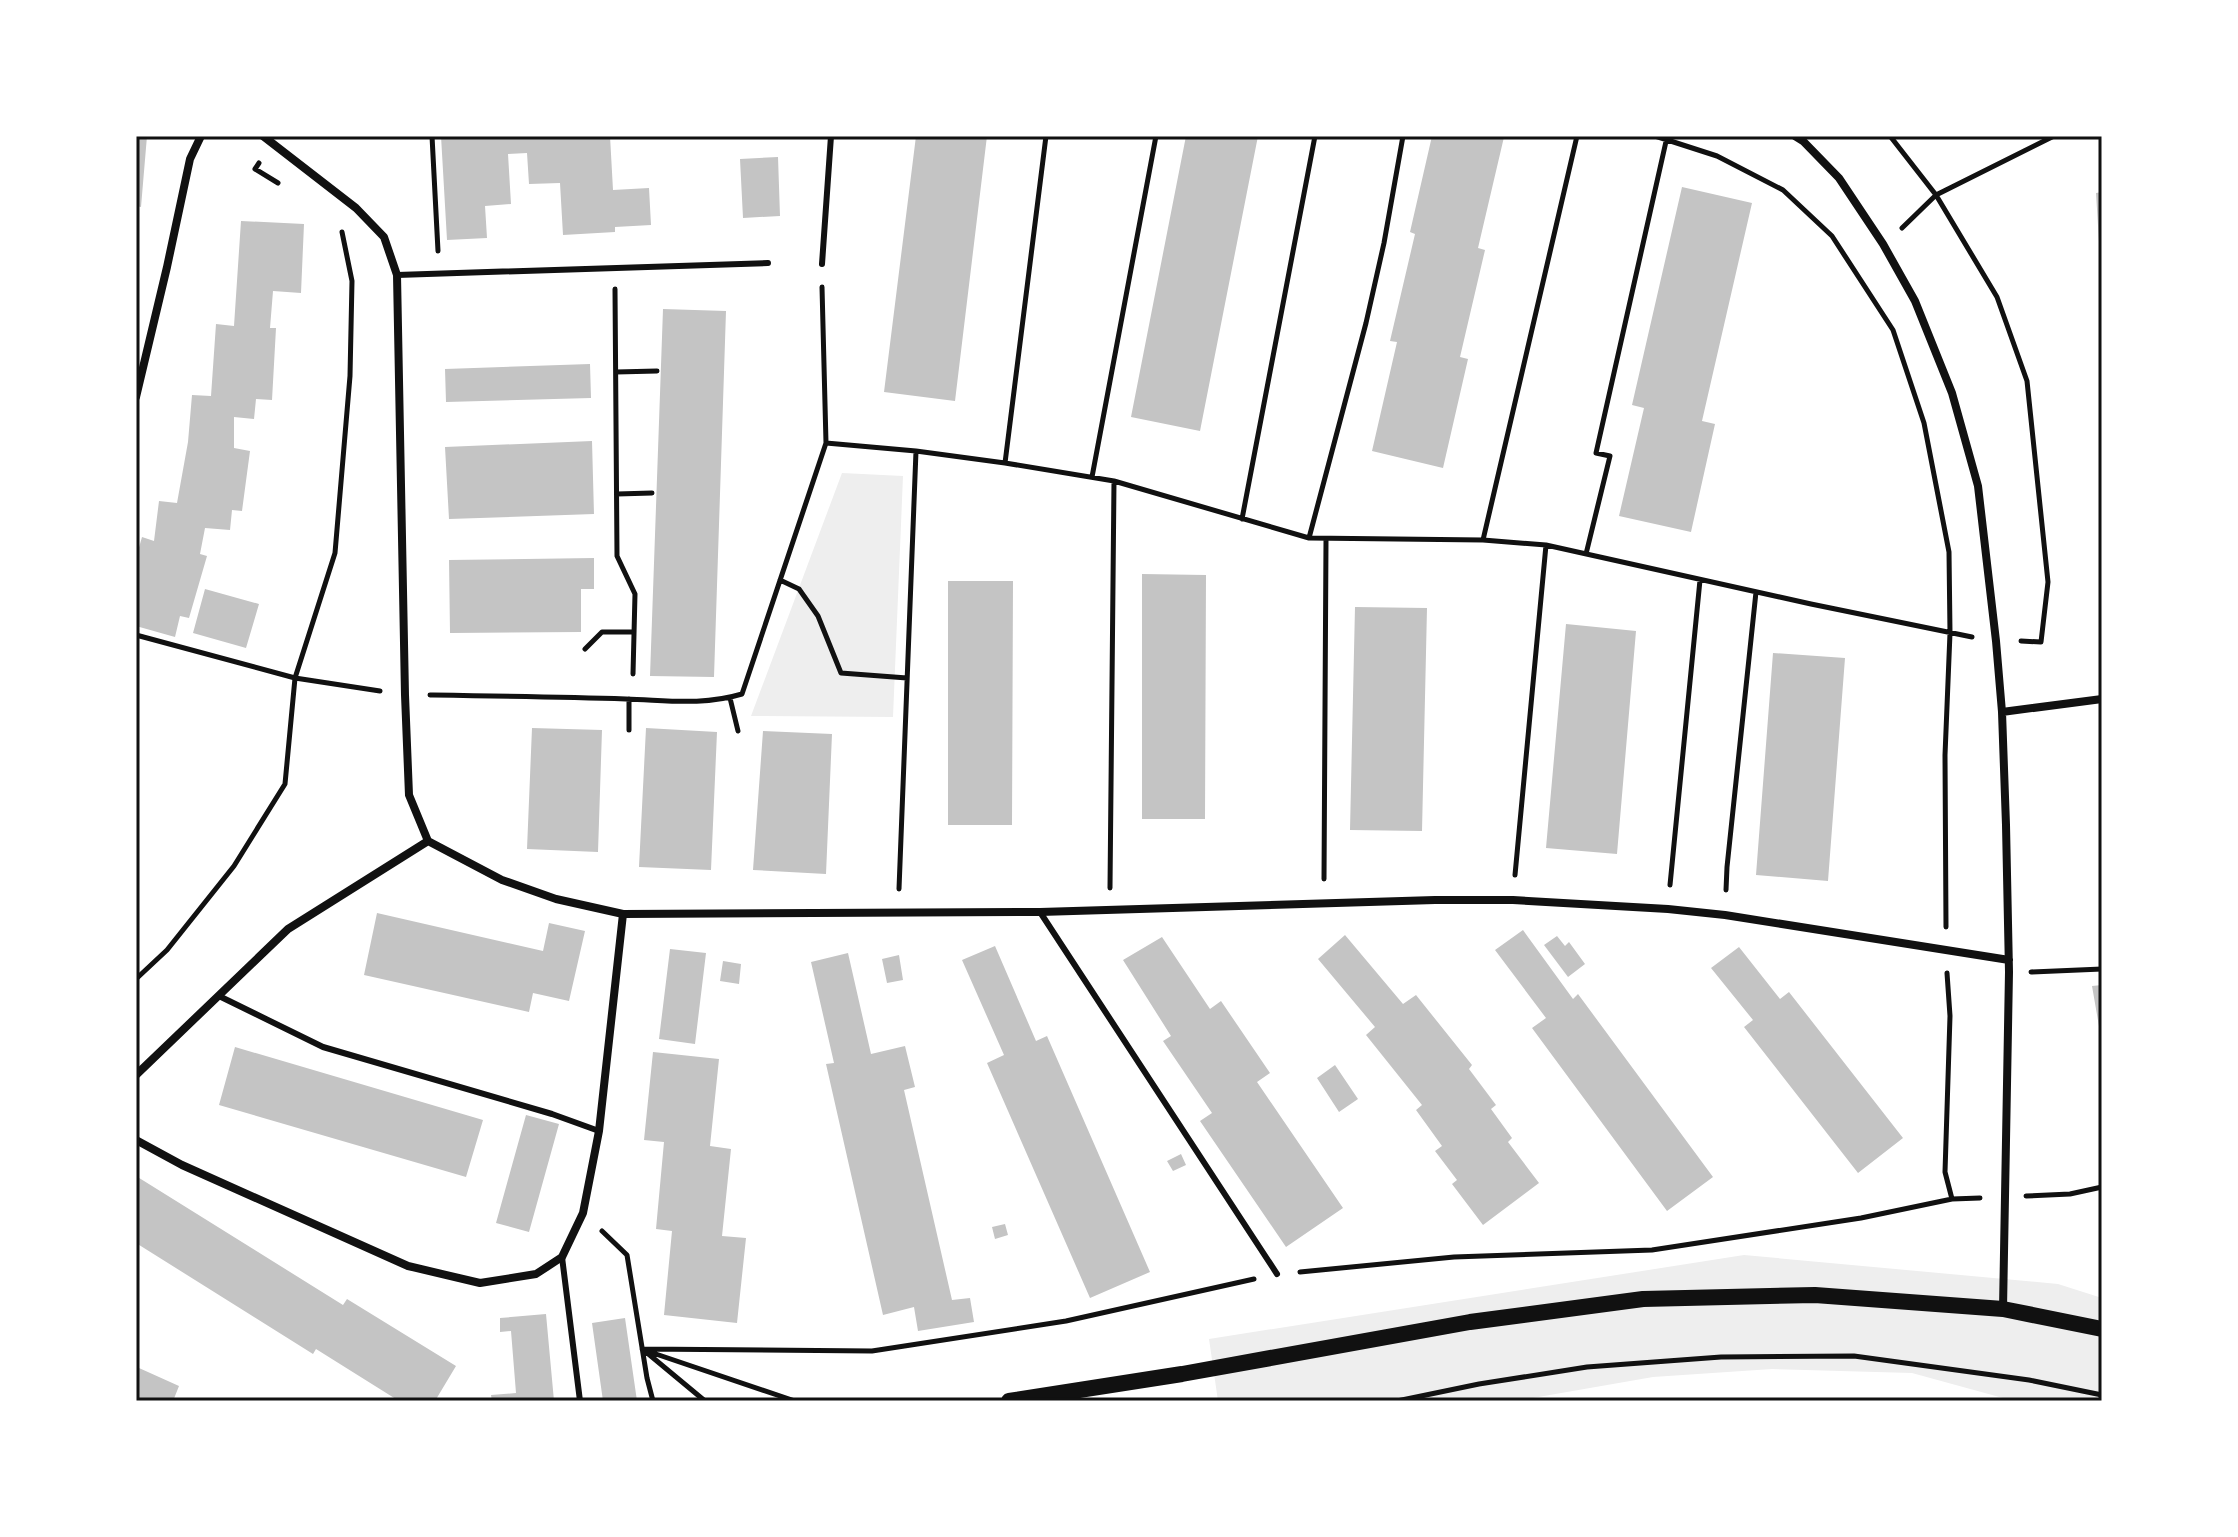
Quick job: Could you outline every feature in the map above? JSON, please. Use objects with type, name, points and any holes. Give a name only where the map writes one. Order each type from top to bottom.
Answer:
[{"type":"main road","points":[[1009,1401],[1182,1374],[1470,1322],[1643,1299],[1815,1295],[2003,1309],[2102,1329]]},
{"type":"street","points":[[136,397],[190,159],[201,136]]},
{"type":"street","points":[[263,136],[356,208],[384,237],[397,275],[409,795],[428,841],[502,880],[556,899],[623,914],[1040,912],[1513,900],[1725,915],[2009,960]]},
{"type":"street","points":[[1795,136],[1839,178],[1883,244],[1915,301],[1952,393],[1978,486],[2002,712],[2009,960],[2003,1309]]},
{"type":"street","points":[[2002,712],[2102,699]]},
{"type":"street","points":[[136,1075],[288,929],[428,841]]},
{"type":"street","points":[[136,1140],[182,1165],[408,1266],[480,1283],[536,1274],[562,1257],[583,1213],[599,1131],[623,914]]},
{"type":"lane","points":[[822,264],[831,136]]},
{"type":"lane","points":[[397,275],[768,263]]},
{"type":"lane","points":[[1040,912],[1277,1274]]},
{"type":"lane","points":[[219,996],[323,1047],[552,1114],[599,1131]]},
{"type":"lane","points":[[562,1257],[580,1401]]},
{"type":"path","points":[[432,136],[439,274]]},
{"type":"path","points":[[1005,463],[1046,136]]},
{"type":"path","points":[[1092,477],[1156,136]]},
{"type":"path","points":[[1242,519],[1315,136]]},
{"type":"path","points":[[1309,538],[1366,323],[1403,136]]},
{"type":"path","points":[[1483,540],[1577,136]]},
{"type":"path","points":[[1655,136],[1717,156],[1783,190],[1832,236],[1893,330],[1924,423],[1949,552],[1950,633],[1945,755],[1946,950],[1950,1016],[1945,1172],[1952,1199]]},
{"type":"path","points":[[826,443],[916,451],[1114,481],[1309,538],[1483,540],[1546,545],[1950,633],[1996,641],[2041,642],[2048,582],[2027,381],[1997,297],[1936,195],[1890,136]]},
{"type":"path","points":[[1883,244],[1936,195],[2054,136]]},
{"type":"path","points":[[1586,554],[1610,456],[1596,453],[1667,138]]},
{"type":"path","points":[[273,142],[255,169],[290,190]]},
{"type":"path","points":[[136,979],[167,950],[234,866],[285,784],[295,678],[335,553],[350,376],[352,281],[343,233],[333,223]]},
{"type":"path","points":[[136,635],[295,678],[405,695],[629,699],[676,703],[742,694],[826,443],[822,264]]},
{"type":"path","points":[[615,268],[617,556],[635,594],[633,674]]},
{"type":"path","points":[[616,372],[657,371]]},
{"type":"path","points":[[899,913],[916,451]]},
{"type":"path","points":[[1110,909],[1114,481]]},
{"type":"path","points":[[617,494],[652,493]]},
{"type":"path","points":[[1324,904],[1326,540]]},
{"type":"path","points":[[1513,900],[1546,545]]},
{"type":"path","points":[[780,580],[799,589],[818,616],[841,673],[907,678]]},
{"type":"path","points":[[1668,909],[1700,580]]},
{"type":"path","points":[[1725,915],[1727,867],[1756,592]]},
{"type":"path","points":[[585,649],[602,632],[634,632]]},
{"type":"path","points":[[730,698],[738,731]]},
{"type":"path","points":[[629,699],[629,730]]},
{"type":"path","points":[[2009,972],[2102,969]]},
{"type":"path","points":[[642,1349],[872,1351],[1066,1321],[1277,1274],[1454,1257],[1652,1250],[1861,1218],[1952,1199],[2070,1194],[2102,1187]]},
{"type":"path","points":[[583,1213],[627,1255],[653,1401]]},
{"type":"path","points":[[642,1349],[705,1401]]},
{"type":"path","points":[[642,1349],[795,1401]]},
{"type":"path","points":[[1397,1401],[1587,1367],[1736,1357],[1854,1356],[2029,1380],[2102,1395]]},
{"type":"shaded area","points":[[842,473],[903,476],[893,717],[751,716]]},
{"type":"shaded area","points":[[1744,1255],[2058,1284],[2102,1298],[2102,1401],[2014,1401],[1912,1373],[1772,1369],[1653,1377],[1515,1401],[1218,1401],[1209,1339]]},
{"type":"building","points":[[136,136],[147,136],[141,207],[136,206]]},
{"type":"building","points":[[441,136],[610,136],[613,190],[649,188],[651,225],[615,227],[615,232],[563,235],[560,183],[529,184],[527,153],[508,154],[511,204],[485,206],[487,238],[447,240]]},
{"type":"building","points":[[916,136],[987,136],[955,401],[884,392]]},
{"type":"building","points":[[1186,136],[1258,136],[1200,431],[1131,417]]},
{"type":"building","points":[[1432,136],[1504,137],[1478,248],[1485,250],[1460,357],[1468,359],[1443,468],[1372,451],[1397,342],[1390,341],[1415,234],[1410,232]]},
{"type":"building","points":[[778,157],[780,216],[743,218],[740,159]]},
{"type":"building","points":[[1682,187],[1752,203],[1702,421],[1715,424],[1691,532],[1619,516],[1644,408],[1632,405]]},
{"type":"building","points":[[2102,192],[2102,258],[2100,258],[2096,193]]},
{"type":"building","points":[[241,221],[304,224],[301,293],[273,291],[270,328],[276,328],[272,400],[256,399],[254,419],[234,417],[234,448],[250,451],[242,511],[232,510],[230,530],[205,528],[200,554],[207,556],[189,618],[180,616],[175,637],[136,626],[136,558],[142,537],[154,541],[159,501],[177,503],[188,442],[192,395],[211,396],[216,324],[234,326]]},
{"type":"building","points":[[663,309],[726,311],[714,677],[650,676]]},
{"type":"building","points":[[590,364],[591,398],[446,402],[445,369]]},
{"type":"building","points":[[592,441],[594,514],[449,519],[445,447]]},
{"type":"building","points":[[594,558],[594,589],[581,589],[581,632],[450,633],[449,560]]},
{"type":"building","points":[[1142,574],[1206,575],[1205,819],[1142,819]]},
{"type":"building","points":[[948,581],[1013,581],[1012,825],[948,825]]},
{"type":"building","points":[[205,589],[259,604],[246,648],[193,633]]},
{"type":"building","points":[[1355,607],[1427,608],[1422,831],[1350,830]]},
{"type":"building","points":[[1566,624],[1636,631],[1617,854],[1546,848]]},
{"type":"building","points":[[1773,653],[1845,658],[1828,881],[1756,875]]},
{"type":"building","points":[[532,728],[602,730],[598,852],[527,849]]},
{"type":"building","points":[[646,728],[717,732],[711,870],[639,867]]},
{"type":"building","points":[[763,731],[832,734],[826,874],[753,870]]},
{"type":"building","points":[[377,913],[543,951],[549,923],[585,931],[569,1001],[533,993],[529,1012],[364,975]]},
{"type":"building","points":[[1523,930],[1573,999],[1578,994],[1713,1177],[1667,1211],[1532,1028],[1546,1018],[1495,950]]},
{"type":"building","points":[[1345,935],[1403,1004],[1416,995],[1472,1065],[1469,1069],[1496,1105],[1491,1109],[1512,1138],[1508,1142],[1539,1183],[1483,1225],[1452,1184],[1457,1180],[1435,1151],[1442,1146],[1416,1110],[1422,1105],[1366,1035],[1375,1027],[1318,959]]},
{"type":"building","points":[[1557,936],[1565,946],[1569,942],[1585,964],[1568,977],[1544,945]]},
{"type":"building","points":[[1162,937],[1210,1009],[1221,1001],[1270,1073],[1257,1082],[1343,1208],[1286,1247],[1200,1121],[1212,1113],[1163,1041],[1171,1036],[1123,960]]},
{"type":"building","points":[[995,946],[1036,1041],[1047,1036],[1150,1272],[1090,1298],[987,1063],[1004,1055],[962,960]]},
{"type":"building","points":[[1739,947],[1780,999],[1789,992],[1903,1138],[1858,1173],[1744,1027],[1753,1020],[1711,968]]},
{"type":"building","points":[[670,949],[706,953],[695,1044],[659,1039]]},
{"type":"building","points":[[848,953],[871,1054],[905,1046],[915,1087],[904,1090],[952,1300],[970,1298],[974,1322],[918,1331],[914,1307],[883,1315],[826,1064],[834,1063],[811,962]]},
{"type":"building","points":[[899,955],[903,980],[887,983],[882,959]]},
{"type":"building","points":[[723,961],[741,964],[739,984],[720,981]]},
{"type":"building","points":[[2102,985],[2102,1032],[2100,1032],[2092,986]]},
{"type":"building","points":[[235,1047],[483,1120],[466,1177],[219,1105]]},
{"type":"building","points":[[653,1052],[719,1059],[710,1146],[731,1149],[722,1236],[746,1238],[737,1323],[664,1315],[672,1231],[656,1229],[664,1142],[644,1140]]},
{"type":"building","points":[[1335,1065],[1358,1099],[1339,1112],[1317,1078]]},
{"type":"building","points":[[526,1115],[559,1124],[529,1232],[496,1223]]},
{"type":"building","points":[[1181,1154],[1186,1165],[1173,1171],[1167,1161]]},
{"type":"building","points":[[136,1176],[343,1305],[347,1299],[456,1366],[435,1401],[399,1401],[316,1349],[313,1354],[136,1243]]},
{"type":"building","points":[[1005,1224],[1008,1235],[995,1239],[992,1227]]},
{"type":"building","points":[[546,1314],[554,1401],[492,1401],[491,1395],[516,1393],[511,1331],[500,1332],[500,1318]]},
{"type":"building","points":[[625,1318],[637,1401],[603,1401],[592,1323]]},
{"type":"building","points":[[139,1368],[179,1386],[173,1401],[136,1401],[136,1374]]}]
